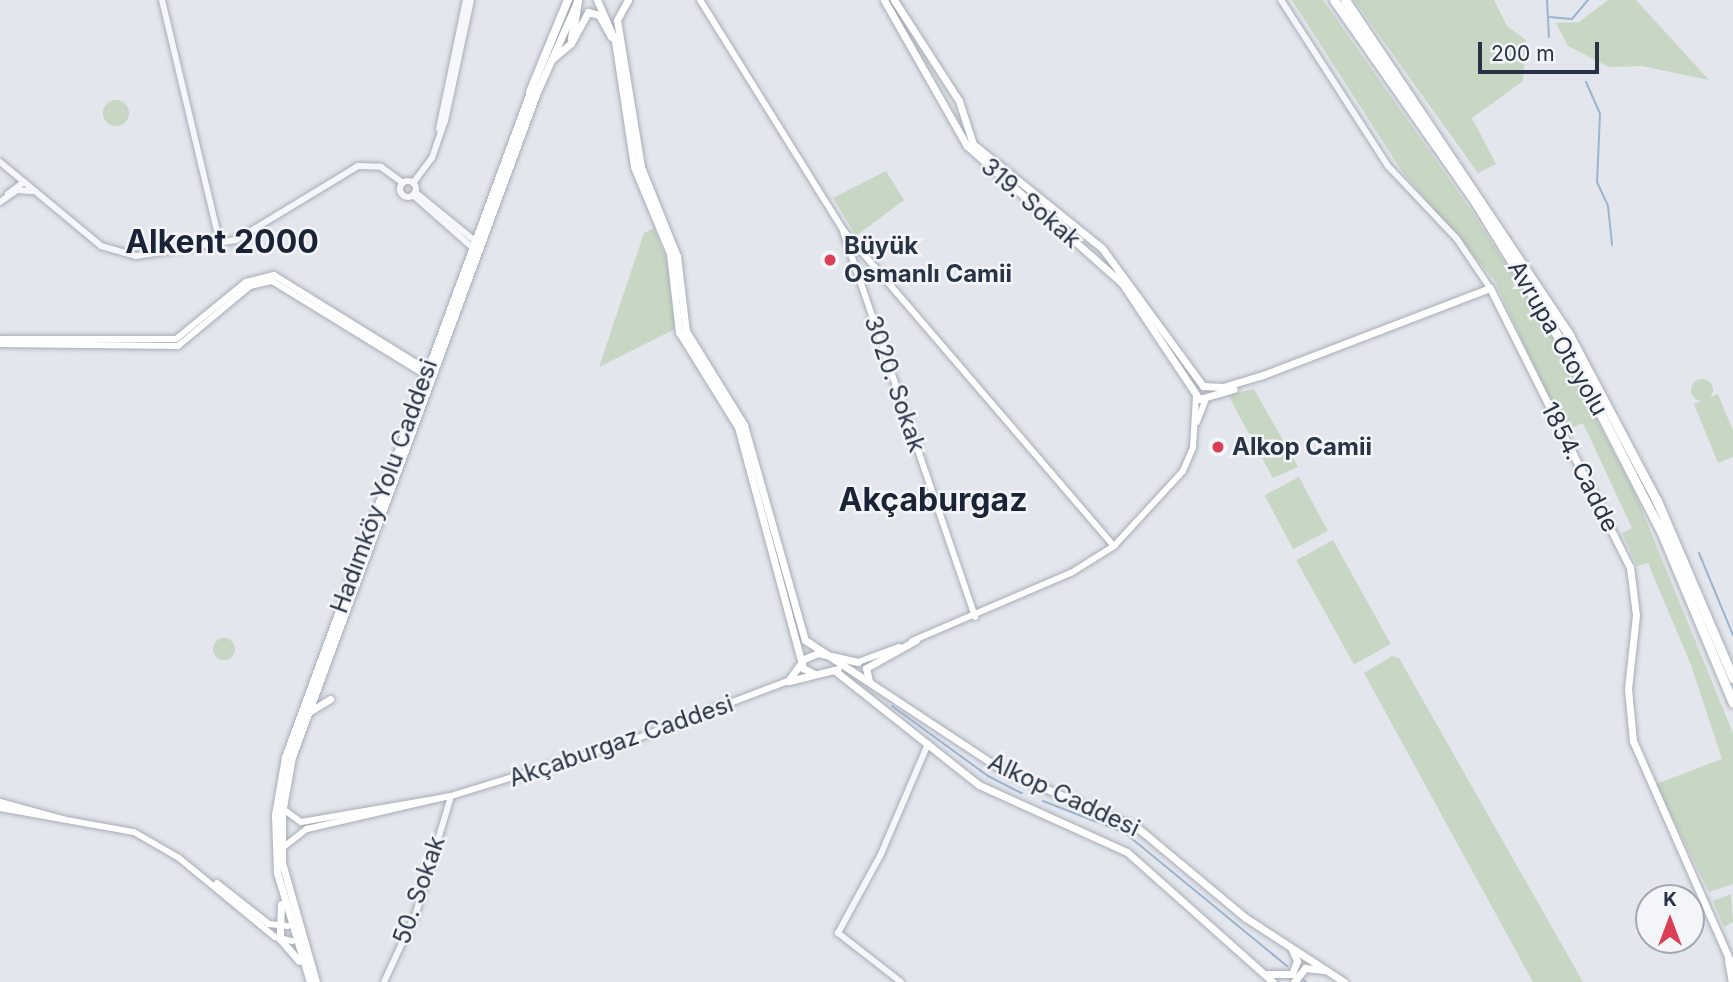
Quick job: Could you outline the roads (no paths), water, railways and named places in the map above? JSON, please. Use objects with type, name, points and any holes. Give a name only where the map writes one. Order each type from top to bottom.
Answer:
[{"type":"highway","name":"Hadımköy Yolu Caddesi","points":[[530,92],[568,0]]},
{"type":"highway","points":[[572,39],[577,0]]},
{"type":"highway","name":"Avrupa Otoyolu","points":[[1334,0],[1474,200],[1575,364],[1661,531],[1733,703]]},
{"type":"highway","name":"Avrupa Otoyolu","points":[[1345,0],[1568,333],[1657,501],[1733,678]]},
{"type":"main road","name":"Hadımköy Yolu Caddesi","points":[[292,927],[281,849],[282,808],[307,713],[419,408],[432,355],[549,62],[577,0]]},
{"type":"main road","points":[[597,0],[632,105],[634,167],[670,253],[679,332],[742,437],[804,670],[813,673]]},
{"type":"main road","points":[[628,0],[617,20],[641,167],[674,245],[686,331],[744,425],[801,633],[825,653],[858,663]]},
{"type":"main road","points":[[700,0],[843,230],[1114,546]]},
{"type":"main road","name":"319. Sokak","points":[[884,0],[975,155],[1089,253],[1147,315],[1196,394]]},
{"type":"main road","name":"319. Sokak","points":[[894,0],[960,105],[973,144],[1102,248],[1206,386]]},
{"type":"main road","points":[[549,62],[572,39],[583,15],[593,11],[618,57]]},
{"type":"main road","name":"Hadımköy Yolu Caddesi","points":[[310,982],[282,902],[275,815],[287,749],[428,375],[472,268],[477,245],[530,92]]},
{"type":"main road","points":[[944,103],[954,96]]},
{"type":"main road","points":[[948,111],[960,105]]},
{"type":"main road","name":"3020. Sokak","points":[[843,230],[975,618]]},
{"type":"main road","points":[[1089,253],[1093,241]]},
{"type":"main road","points":[[1089,253],[1102,248]]},
{"type":"main road","points":[[0,344],[172,344],[260,282],[286,286],[417,364],[428,375]]},
{"type":"main road","points":[[1207,400],[1263,374],[1490,288]]},
{"type":"main road","name":"1854. Cadde","points":[[1490,288],[1630,567],[1636,615],[1630,728],[1728,959]]},
{"type":"main road","points":[[337,316],[428,375]]},
{"type":"main road","points":[[0,338],[172,344]]},
{"type":"main road","points":[[417,364],[432,355]]},
{"type":"main road","points":[[1194,434],[1196,394],[1206,386],[1263,374]]},
{"type":"main road","points":[[789,681],[824,669],[844,668],[975,618],[1114,546],[1174,486],[1207,400],[1206,386]]},
{"type":"main road","points":[[1196,394],[1207,400]]},
{"type":"main road","points":[[869,682],[866,668],[916,640]]},
{"type":"main road","points":[[789,681],[803,660],[825,653]]},
{"type":"main road","points":[[824,669],[829,663],[825,653]]},
{"type":"main road","name":"Alkop Caddesi","points":[[825,653],[844,668],[1020,780],[1139,828],[1246,918],[1344,982]]},
{"type":"main road","name":"Alkop Caddesi","points":[[834,670],[979,785],[1127,852],[1273,982]]},
{"type":"main road","name":"Akçaburgaz Caddesi","points":[[281,849],[297,833],[350,818],[451,796],[631,741],[789,681]]},
{"type":"main road","points":[[307,713],[330,699],[315,690]]},
{"type":"main road","points":[[0,802],[70,821],[135,829],[181,855],[257,918],[304,967]]},
{"type":"main road","points":[[0,808],[134,832],[179,858],[257,918],[292,927]]},
{"type":"main road","name":"Akçaburgaz Caddesi","points":[[282,808],[301,822],[350,818]]},
{"type":"main road","points":[[280,939],[278,925],[282,902]]},
{"type":"main road","points":[[280,939],[296,939]]},
{"type":"main road","name":"Hadımköy Yolu Caddesi","points":[[296,939],[316,982]]},
{"type":"main road","points":[[1251,964],[1273,978],[1287,977],[1297,961],[1286,943]]},
{"type":"main road","points":[[1728,959],[1733,968]]},
{"type":"main road","points":[[1728,959],[1732,982]]},
{"type":"main road","points":[[1294,982],[1305,968],[1337,976]]},
{"type":"street","points":[[162,0],[220,243]]},
{"type":"street","points":[[414,193],[414,183],[436,148],[469,0]]},
{"type":"street","points":[[1280,0],[1333,74],[1388,166],[1457,239],[1490,288]]},
{"type":"street","points":[[0,162],[115,252],[146,256],[243,237],[358,166],[381,167],[403,183],[414,183]]},
{"type":"street","points":[[7,168],[11,190]]},
{"type":"street","points":[[2,200],[24,182]]},
{"type":"street","points":[[403,183],[403,194],[414,193],[477,245]]},
{"type":"street","points":[[2,200],[20,189],[37,193]]},
{"type":"street","points":[[900,982],[838,933],[881,853],[928,744]]},
{"type":"street","name":"50. Sokak","points":[[384,982],[416,913],[451,796]]},
{"type":"waterway","points":[[1547,0],[1549,37]]},
{"type":"waterway","points":[[1549,17],[1572,19],[1588,0]]},
{"type":"waterway","points":[[1586,82],[1600,114],[1597,182],[1608,206],[1612,245]]},
{"type":"waterway","points":[[1699,553],[1733,635]]},
{"type":"waterway","points":[[892,706],[988,776],[1022,793]]},
{"type":"waterway","points":[[1043,801],[1125,833],[1287,966]]},
{"type":"waterway","points":[[1302,979],[1306,982]]},
{"type":"place","name":"Büyük Osmanlı Camii","points":[[830,260]]},
{"type":"place","name":"Alkop Camii","points":[[1218,447]]},
{"type":"district","name":"Alkent 2000","points":[[222,242]]},
{"type":"district","name":"Akçaburgaz","points":[[933,500]]}]
